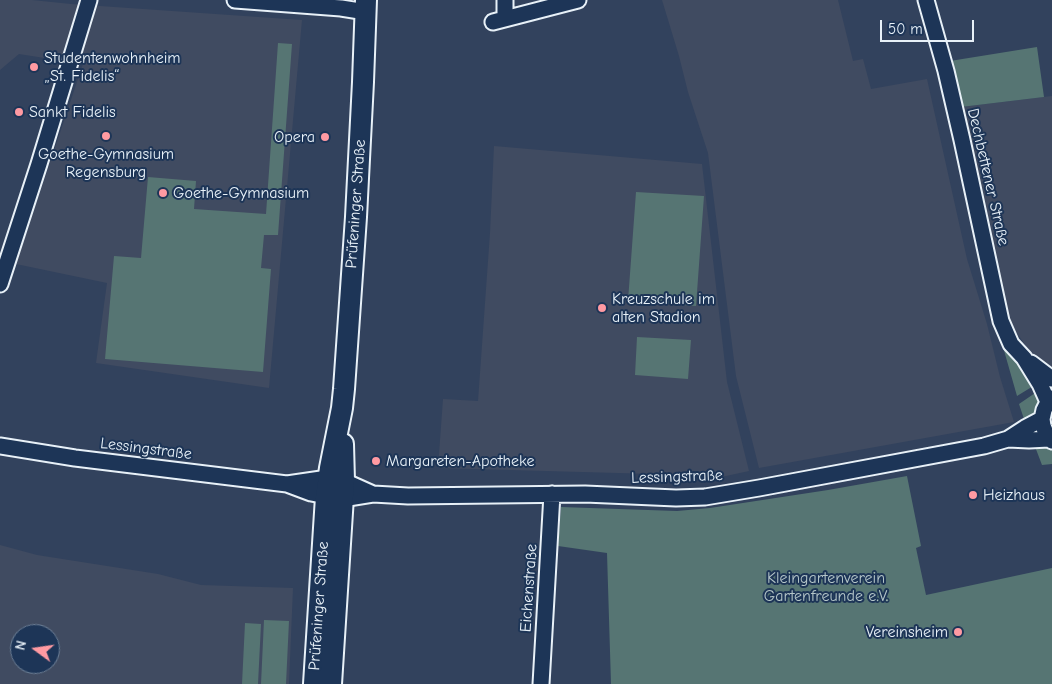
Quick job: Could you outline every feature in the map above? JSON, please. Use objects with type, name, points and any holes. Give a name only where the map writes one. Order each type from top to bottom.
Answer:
[{"type":"street","points":[[0,284],[40,164],[89,0]]},
{"type":"street","points":[[235,0],[341,8],[366,6]]},
{"type":"street","points":[[505,0],[499,20],[578,0]]},
{"type":"street","name":"Dechbettener Straße","points":[[926,0],[946,71],[1001,321],[1011,344],[1024,358],[1052,379]]},
{"type":"street","name":"Prüfeninger Straße","points":[[314,684],[342,408],[356,207],[366,6]]},
{"type":"street","name":"Dechbettener Straße","points":[[1024,358],[1050,400],[1044,410],[1042,419]]},
{"type":"street","points":[[1042,419],[1043,426],[1051,440]]},
{"type":"street","name":"Lessingstraße","points":[[1008,440],[1042,419]]},
{"type":"street","name":"Lessingstraße","points":[[0,446],[75,458],[288,484],[311,494],[335,489],[408,496],[552,494],[676,498],[705,497],[759,488],[1008,440],[1051,440]]},
{"type":"street","name":"Prüfeninger Straße","points":[[331,684],[335,489]]},
{"type":"street","name":"Eichenstraße","points":[[541,684],[552,494]]},
{"type":"shaded area","name":"Goethe-Gymnasium","points":[[0,0],[32,0],[302,20],[269,388],[96,363],[107,283],[16,264],[83,64],[19,54],[0,70]]},
{"type":"shaded area","points":[[662,0],[838,0],[853,61],[863,59],[871,89],[927,79],[967,259],[1014,422],[759,468],[736,376],[708,153],[688,92]]},
{"type":"shaded area","points":[[1052,96],[1052,373],[1026,346],[1016,332],[1008,315],[961,107]]},
{"type":"shaded area","name":"Kreuzschule im alten Stadion","points":[[494,146],[702,164],[727,382],[749,471],[726,476],[438,468],[443,399],[478,401]]},
{"type":"shaded area","points":[[0,545],[37,555],[158,574],[201,585],[293,588],[289,684],[0,684]]},
{"type":"green space","points":[[278,43],[292,44],[278,235],[264,235],[261,268],[271,269],[263,372],[105,359],[114,256],[141,258],[148,177],[196,181],[194,209],[266,214]]},
{"type":"green space","points":[[1037,47],[1044,97],[961,107],[950,61]]},
{"type":"green space","points":[[636,192],[704,196],[696,306],[628,301]]},
{"type":"green space","points":[[637,337],[691,340],[688,379],[635,375]]},
{"type":"green space","points":[[1001,340],[1010,355],[1028,374],[1035,385],[1017,396]]},
{"type":"green space","points":[[1038,391],[1037,408],[1033,415],[1025,422],[1019,404]]},
{"type":"green space","points":[[1034,444],[1045,446],[1052,450],[1052,464],[1042,465]]},
{"type":"green space","name":"Kleingartenverein Gartenfreunde e.V.","points":[[907,476],[921,546],[916,548],[926,595],[1052,568],[1052,684],[611,684],[607,553],[558,546],[561,507],[677,511],[710,508]]},
{"type":"green space","points":[[264,620],[289,621],[286,684],[261,684]]},
{"type":"green space","points":[[245,623],[261,624],[258,684],[242,684]]},
{"type":"place","name":"Studentenwohnheim „St. Fidelis“","points":[[34,67]]},
{"type":"place","name":"Sankt Fidelis","points":[[19,112]]},
{"type":"place","name":"Goethe-Gymnasium Regensburg","points":[[106,136]]},
{"type":"place","name":"Opera","points":[[325,137]]},
{"type":"place","name":"Goethe-Gymnasium","points":[[163,193]]},
{"type":"place","name":"Kreuzschule im alten Stadion","points":[[602,308]]},
{"type":"place","name":"Margareten-Apotheke","points":[[376,461]]},
{"type":"place","name":"Heizhaus","points":[[973,495]]},
{"type":"place","name":"Vereinsheim","points":[[958,632]]}]
